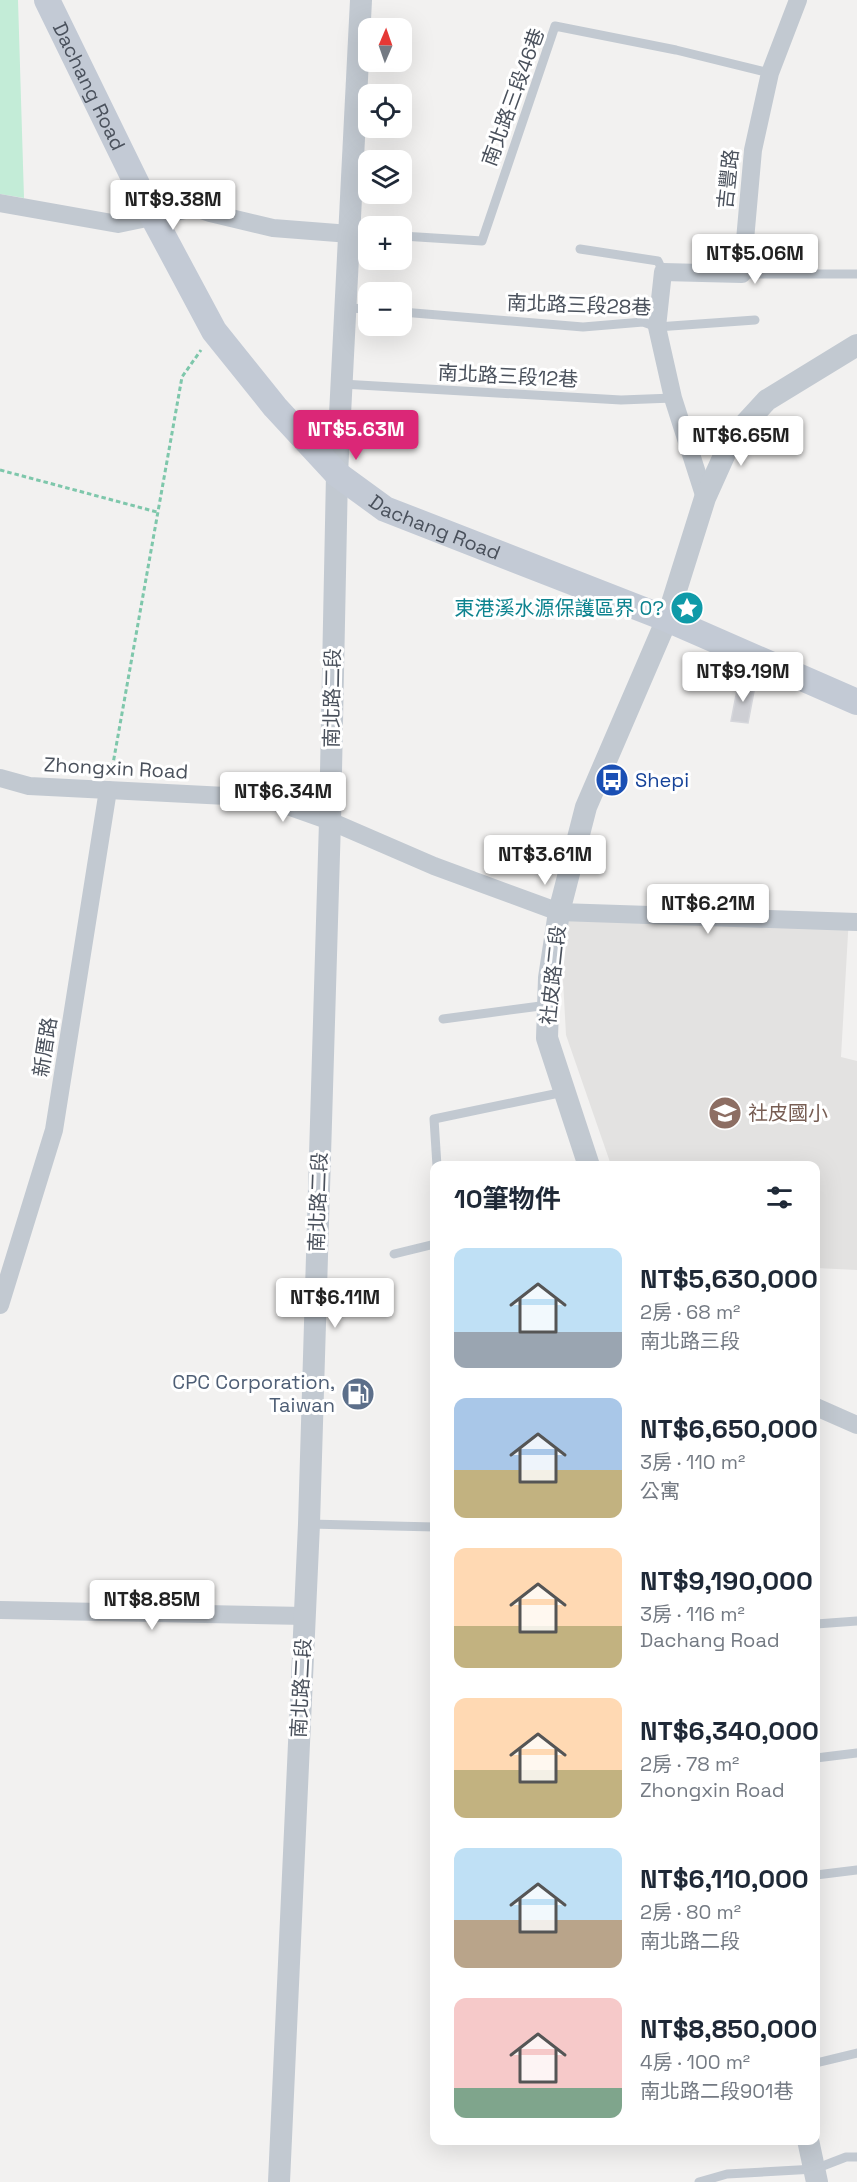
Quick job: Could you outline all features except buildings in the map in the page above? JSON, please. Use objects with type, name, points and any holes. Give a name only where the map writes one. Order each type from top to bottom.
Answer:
[{"type":"main road","name":"Dachang Road","points":[[47,0],[153,217],[214,331],[275,407],[337,474],[385,509],[667,619],[857,702]]},
{"type":"street","name":"南北路二段","points":[[359,216],[361,0]]},
{"type":"street","name":"吉豐路","points":[[742,274],[753,150],[770,73],[798,0]]},
{"type":"street","points":[[0,204],[118,224],[195,208],[273,228],[358,234]]},
{"type":"street","name":"南北路二段","points":[[279,2182],[309,1524],[330,821],[337,474],[345,308],[358,239]]},
{"type":"street","points":[[705,498],[673,398],[657,327],[663,272],[742,274]]},
{"type":"street","name":"社皮路二段","points":[[587,1161],[547,1038],[549,978],[559,912],[586,807],[667,619],[705,498],[732,438],[767,400],[857,345]]},
{"type":"street","name":"Zhongxin Road","points":[[0,778],[29,786],[265,798],[330,821],[434,866],[559,912],[857,922]]},
{"type":"street","name":"新厝路","points":[[0,1305],[54,1130],[108,790]]},
{"type":"street","points":[[820,1409],[857,1425]]},
{"type":"street","points":[[0,1610],[305,1616]]},
{"type":"street","points":[[809,2145],[816,2175]]},
{"type":"lane","name":"南北路三段46巷","points":[[412,237],[482,241],[555,26],[770,73]]},
{"type":"lane","points":[[580,249],[658,261],[663,272]]},
{"type":"lane","points":[[742,274],[857,274]]},
{"type":"lane","points":[[345,308],[358,309]]},
{"type":"lane","name":"南北路三段28巷","points":[[412,313],[583,327],[643,322],[657,327],[755,320]]},
{"type":"lane","name":"南北路三段12巷","points":[[342,384],[621,400],[673,398]]},
{"type":"lane","points":[[443,1019],[548,1005]]},
{"type":"lane","points":[[437,1161],[434,1119],[564,1092]]},
{"type":"lane","points":[[394,1254],[430,1245]]},
{"type":"lane","points":[[309,1524],[430,1527]]},
{"type":"lane","points":[[820,1624],[857,1621]]},
{"type":"lane","points":[[820,1758],[857,1753]]},
{"type":"lane","points":[[820,1875],[857,1870]]},
{"type":"lane","points":[[820,2062],[857,2053]]},
{"type":"lane","points":[[699,2182],[727,2174],[816,2175],[846,2157],[857,2157]]},
{"type":"path","points":[[108,790],[182,377],[214,331]]},
{"type":"path","points":[[0,470],[157,512]]},
{"type":"shaded area","name":"社皮國小","points":[[559,907],[849,916],[841,1057],[857,1061],[857,1270],[820,1268],[820,1161],[610,1161],[566,1035]]},
{"type":"green space","points":[[0,0],[18,0],[24,198],[0,194]]},
{"type":"place","name":"東港溪水源保護區界 0?","points":[[687,608]]},
{"type":"place","name":"Shepi","points":[[612,780]]},
{"type":"place","name":"社皮國小","points":[[725,1113]]},
{"type":"place","name":"CPC Corporation, Taiwan","points":[[358,1394]]}]
